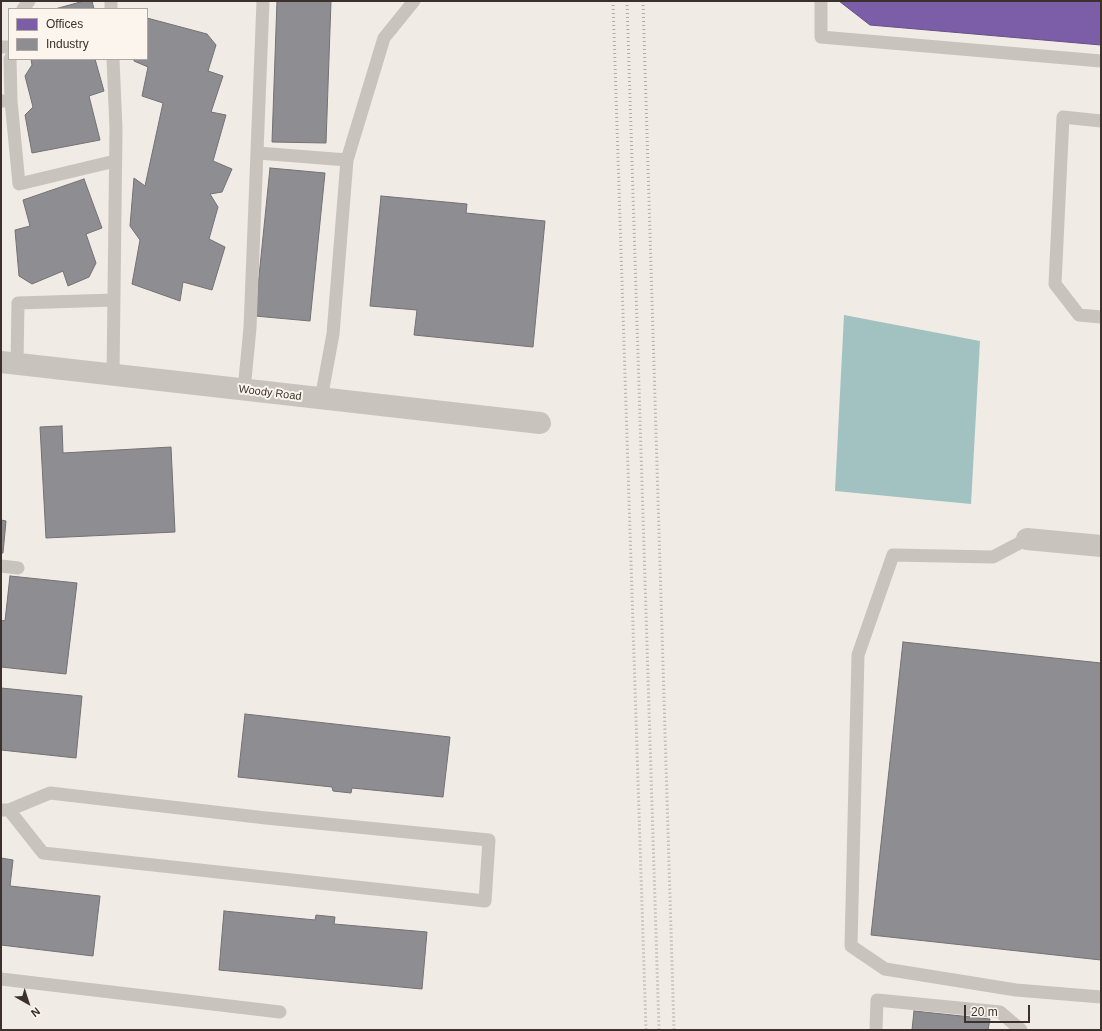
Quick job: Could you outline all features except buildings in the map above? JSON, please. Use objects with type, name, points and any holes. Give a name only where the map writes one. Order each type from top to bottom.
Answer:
[{"type":"street","name":"Woody Road","points":[[9,363],[540,423]]},
{"type":"street","points":[[1027,539],[1101,546]]},
{"type":"lane","points":[[244,390],[250,328],[263,1]]},
{"type":"lane","points":[[321,399],[332,334],[348,160],[384,38],[414,1]]},
{"type":"lane","points":[[821,1],[821,37],[1101,61]]},
{"type":"lane","points":[[10,60],[6,101],[19,184],[115,161]]},
{"type":"lane","points":[[113,60],[115,161],[113,375]]},
{"type":"lane","points":[[1101,121],[1064,117],[1055,284],[1079,315],[1101,317]]},
{"type":"lane","points":[[258,153],[348,160]]},
{"type":"lane","points":[[9,363],[18,303],[114,300]]},
{"type":"lane","points":[[1027,539],[993,556],[893,554],[858,655],[851,946],[885,969],[1016,990],[1101,997]]},
{"type":"lane","points":[[1,566],[18,568]]},
{"type":"lane","points":[[50,793],[266,818],[489,840],[485,900],[43,852],[5,810],[50,793]]},
{"type":"lane","points":[[1,979],[280,1012]]},
{"type":"lane","points":[[876,1030],[877,1000],[1000,1012],[1022,1030]]},
{"type":"water","points":[[844,315],[980,341],[971,504],[835,491]]},
{"type":"railway","points":[[613,1],[646,1030]]},
{"type":"railway","points":[[627,1],[659,1030]]},
{"type":"railway","points":[[643,1],[674,1030]]}]
